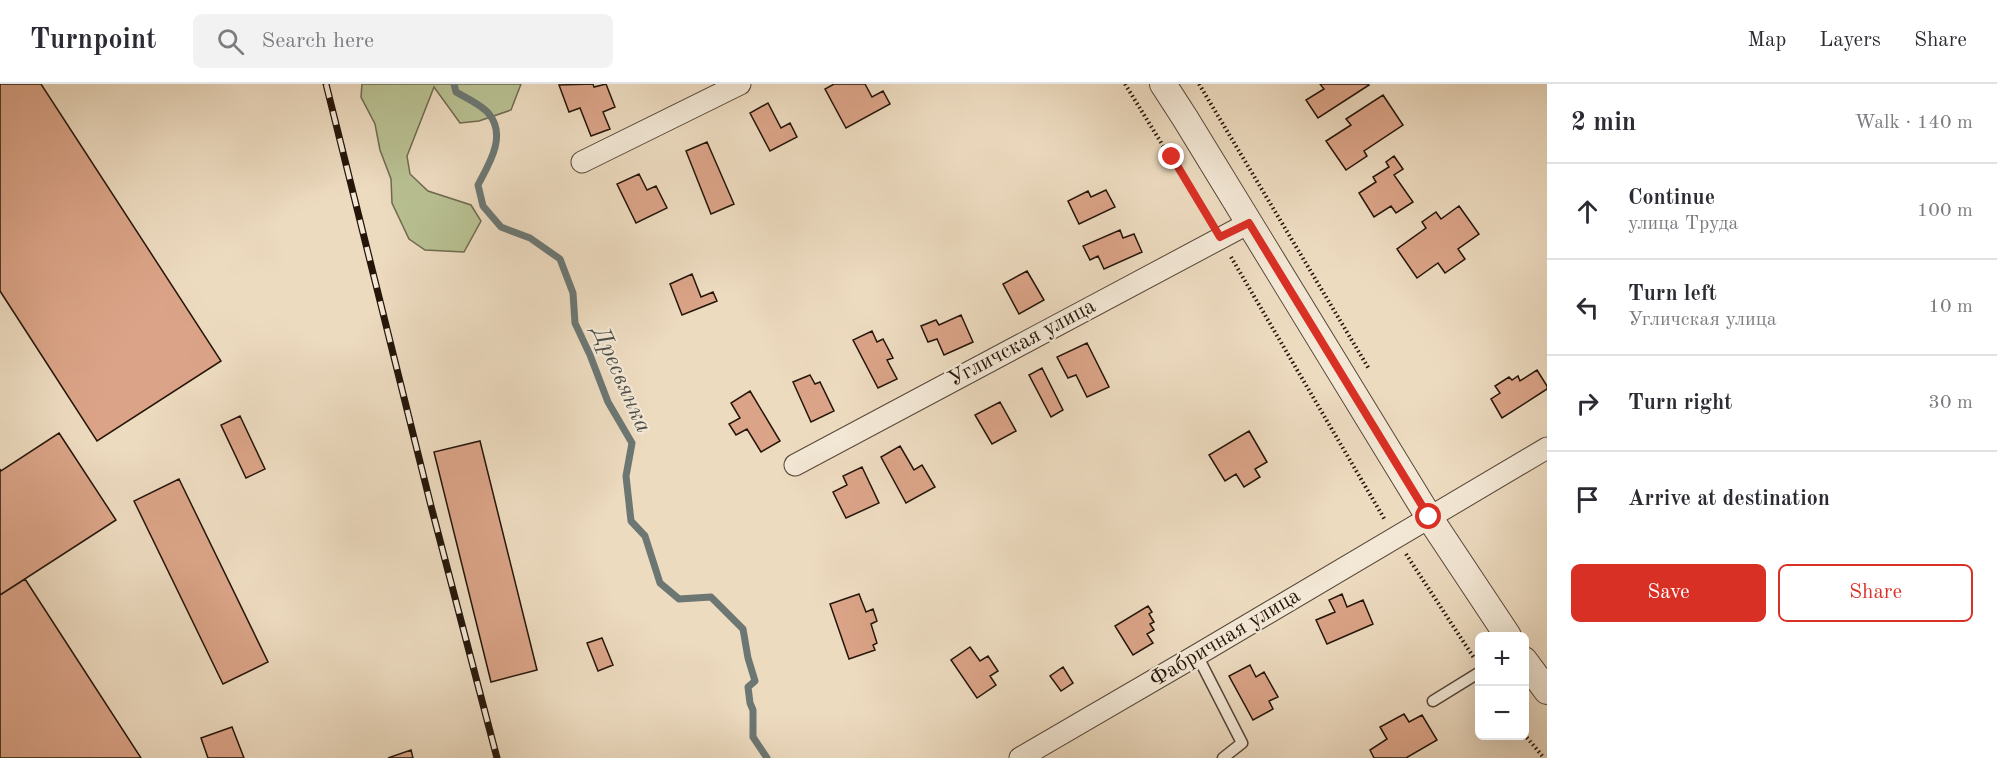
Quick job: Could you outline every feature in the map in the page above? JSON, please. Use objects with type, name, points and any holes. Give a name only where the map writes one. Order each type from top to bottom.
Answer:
[{"type":"street","points":[[582,162],[740,84]]},
{"type":"street","points":[[1163,84],[1429,517],[1505,632]]},
{"type":"street","name":"Угличская улица","points":[[795,465],[1249,223]]},
{"type":"street","name":"Фабричная улица","points":[[1020,758],[1197,656],[1547,448]]},
{"type":"street","points":[[1529,667],[1547,691]]},
{"type":"lane","points":[[1197,656],[1242,743],[1223,758]]},
{"type":"lane","points":[[1434,700],[1475,674]]},
{"type":"path","points":[[1125,84],[1220,237],[1395,537],[1475,660]]},
{"type":"path","points":[[1198,84],[1372,373]]},
{"type":"path","points":[[1529,740],[1544,758]]},
{"type":"green space","points":[[362,84],[521,84],[511,110],[479,121],[460,123],[434,87],[407,156],[410,174],[428,191],[471,205],[481,221],[464,252],[425,250],[409,239],[392,203],[391,179],[380,150],[375,124],[361,97]]},
{"type":"building","points":[[0,84],[41,84],[221,361],[97,441],[0,291]]},
{"type":"building","points":[[593,84],[594,87],[606,84],[615,107],[603,112],[610,129],[591,136],[580,108],[569,112],[559,85]]},
{"type":"building","points":[[834,84],[865,84],[872,97],[883,91],[890,104],[846,128],[825,89]]},
{"type":"building","points":[[1320,84],[1369,85],[1318,118],[1306,100],[1324,89]]},
{"type":"building","points":[[1383,95],[1403,125],[1364,151],[1367,156],[1346,170],[1326,141],[1351,125],[1346,119]]},
{"type":"building","points":[[768,103],[781,128],[790,123],[797,137],[770,151],[750,113]]},
{"type":"building","points":[[707,142],[734,204],[711,214],[686,151]]},
{"type":"building","points":[[1394,156],[1403,169],[1394,175],[1413,202],[1396,213],[1391,206],[1374,217],[1359,193],[1376,182],[1373,177],[1389,167],[1386,162]]},
{"type":"building","points":[[639,174],[647,190],[656,186],[667,208],[636,223],[617,184]]},
{"type":"building","points":[[1106,190],[1115,207],[1079,224],[1068,201],[1088,191],[1091,197]]},
{"type":"building","points":[[1459,206],[1479,234],[1458,249],[1465,259],[1445,273],[1438,263],[1417,278],[1397,249],[1426,228],[1422,222],[1436,212],[1441,219]]},
{"type":"building","points":[[1120,230],[1123,238],[1134,234],[1142,252],[1104,269],[1098,256],[1090,260],[1083,246]]},
{"type":"building","points":[[1027,271],[1044,300],[1019,314],[1003,284]]},
{"type":"building","points":[[692,274],[701,297],[713,292],[717,301],[682,315],[670,284]]},
{"type":"building","points":[[961,315],[973,342],[944,355],[937,339],[928,342],[921,326],[936,320],[939,325]]},
{"type":"building","points":[[872,331],[877,342],[883,339],[893,358],[887,360],[897,379],[878,388],[853,340]]},
{"type":"building","points":[[1087,343],[1109,387],[1087,397],[1076,375],[1068,378],[1057,357]]},
{"type":"building","points":[[1042,368],[1063,410],[1051,417],[1029,375]]},
{"type":"building","points":[[1537,370],[1547,389],[1502,418],[1491,399],[1500,393],[1495,386],[1509,377],[1512,380],[1518,376],[1520,381]]},
{"type":"building","points":[[810,375],[815,384],[820,382],[834,411],[811,422],[793,382]]},
{"type":"building","points":[[750,391],[780,441],[761,452],[747,429],[736,435],[729,424],[740,418],[731,403]]},
{"type":"building","points":[[1000,402],[1016,431],[992,444],[975,415]]},
{"type":"building","points":[[240,416],[265,469],[246,478],[221,425]]},
{"type":"building","points":[[1249,431],[1267,462],[1255,469],[1260,477],[1244,487],[1236,474],[1225,481],[1209,455]]},
{"type":"building","points":[[59,433],[116,520],[0,595],[0,469],[1,471]]},
{"type":"building","points":[[480,441],[537,670],[491,682],[434,452]]},
{"type":"building","points":[[900,446],[914,470],[922,465],[935,487],[906,503],[881,457]]},
{"type":"building","points":[[862,467],[879,503],[846,518],[833,492],[847,485],[843,476]]},
{"type":"building","points":[[179,479],[268,662],[223,684],[134,501]]},
{"type":"building","points":[[25,579],[141,758],[0,758],[0,595]]},
{"type":"building","points":[[859,594],[866,612],[873,609],[877,621],[871,624],[877,643],[873,645],[875,650],[849,659],[830,604]]},
{"type":"building","points":[[1342,594],[1347,607],[1363,600],[1373,624],[1327,644],[1316,620],[1335,612],[1329,600]]},
{"type":"building","points":[[1148,606],[1152,612],[1149,614],[1154,622],[1150,624],[1154,630],[1147,634],[1153,643],[1133,655],[1115,626]]},
{"type":"building","points":[[602,638],[613,665],[598,671],[587,643]]},
{"type":"building","points":[[970,647],[980,661],[988,656],[998,671],[990,676],[996,685],[977,698],[951,660]]},
{"type":"building","points":[[1250,665],[1256,677],[1264,672],[1278,697],[1269,701],[1273,709],[1253,720],[1229,676]]},
{"type":"building","points":[[1063,667],[1073,683],[1061,691],[1050,676]]},
{"type":"building","points":[[1404,714],[1409,722],[1422,715],[1437,740],[1406,758],[1374,758],[1370,750],[1387,739],[1380,727]]},
{"type":"building","points":[[232,727],[244,758],[208,758],[201,738]]},
{"type":"building","points":[[411,750],[413,758],[388,758]]},
{"type":"waterway","name":"Дресвянка","points":[[454,84],[456,92],[489,114],[496,131],[494,150],[478,185],[483,206],[501,227],[530,238],[560,259],[573,293],[575,323],[608,402],[632,443],[626,476],[631,521],[645,536],[660,583],[679,599],[711,597],[743,629],[755,681],[748,687],[753,710],[753,737],[767,758]]},
{"type":"railway","points":[[326,84],[431,506],[497,758]]},
{"type":"route","points":[[1172,157],[1220,237],[1249,223],[1429,517]]}]
